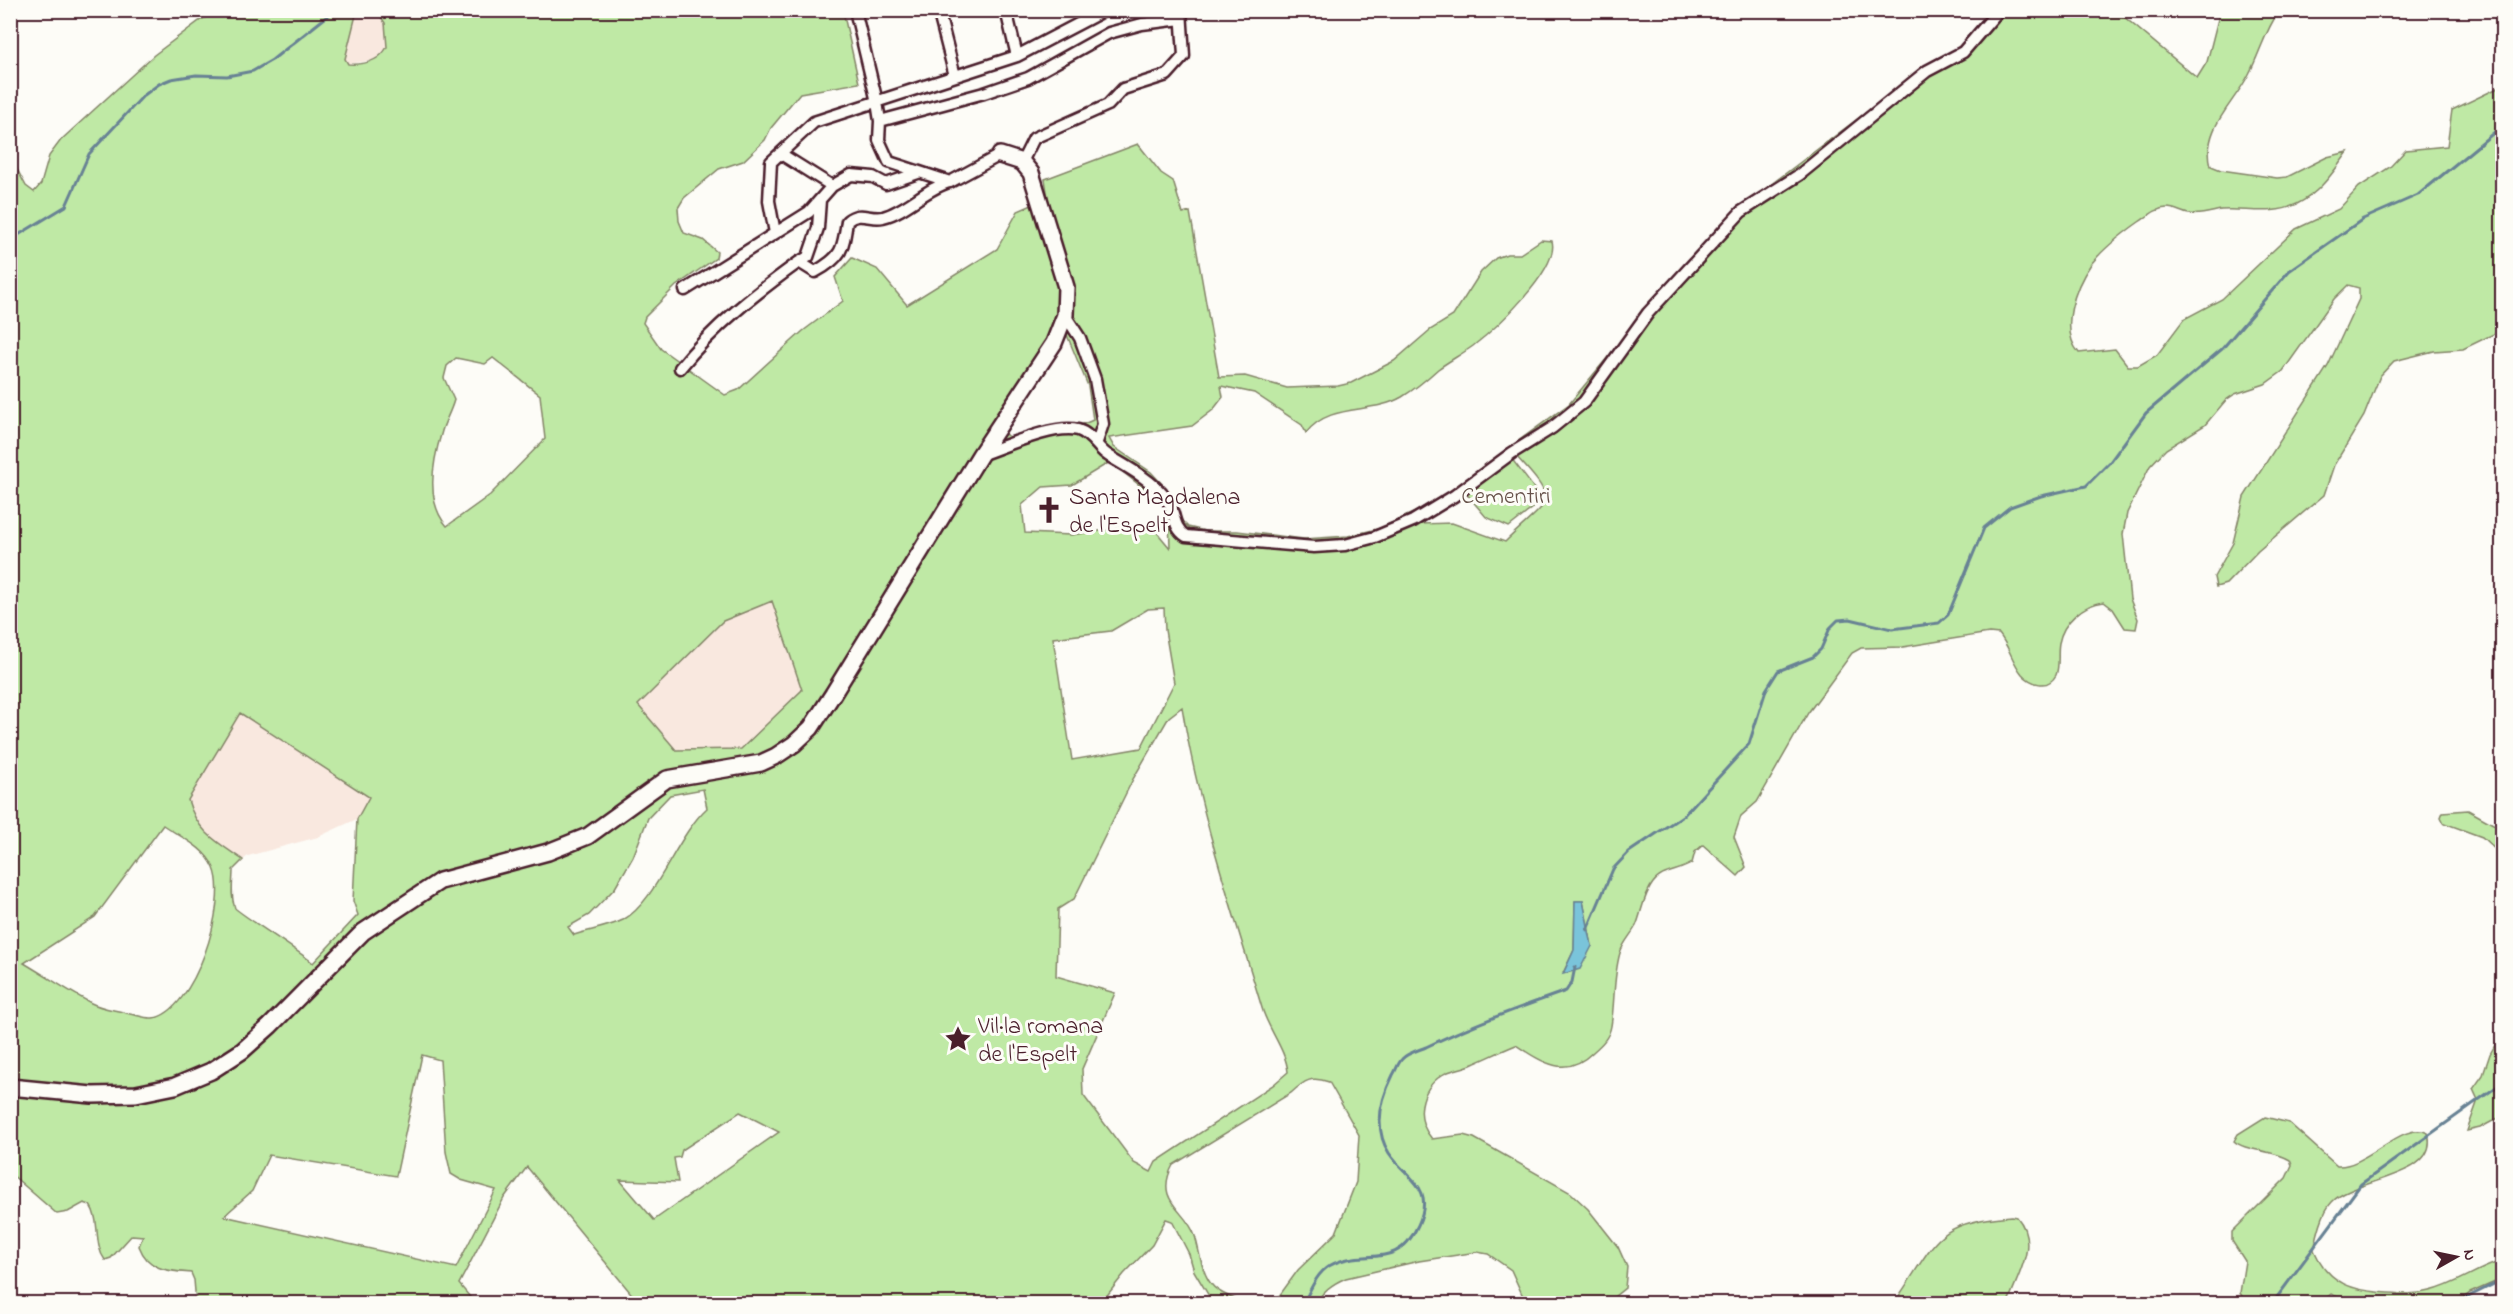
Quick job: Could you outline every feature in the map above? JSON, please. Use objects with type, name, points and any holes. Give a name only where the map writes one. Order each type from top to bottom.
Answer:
[{"type":"street","points":[[855,10],[877,102],[880,121],[879,140],[889,162],[951,182]]},
{"type":"street","points":[[938,10],[955,76]]},
{"type":"street","points":[[1006,10],[1017,56]]},
{"type":"street","points":[[775,233],[769,201],[771,162],[814,122],[1017,56],[1086,15],[1106,10]]},
{"type":"street","points":[[980,455],[1050,432],[1078,430],[1096,442],[1109,456],[1120,460],[1167,498],[1180,532],[1186,537],[1314,547],[1340,546],[1375,537],[1413,521],[1454,496],[1512,453],[1552,428],[1584,402],[1648,313],[1741,212],[1841,142],[1927,71],[1963,52],[1999,10]]},
{"type":"street","points":[[880,121],[984,93],[1028,78],[1109,33],[1181,15],[1184,56],[1167,75],[1123,89],[1108,105],[1034,138],[1022,162]]},
{"type":"street","points":[[781,154],[832,186]]},
{"type":"street","points":[[10,1087],[92,1095],[136,1094],[175,1086],[211,1071],[242,1051],[263,1032],[363,933],[440,881],[548,852],[588,836],[667,779],[761,763],[794,744],[811,728],[980,455],[1054,343],[1065,315],[1066,287],[1030,173],[1022,162],[1000,155],[882,217],[854,215],[847,221],[844,250],[831,263],[815,272],[799,262]]},
{"type":"street","points":[[685,290],[808,212],[832,186],[851,175],[873,177],[886,184],[918,173]]},
{"type":"street","points":[[680,368],[698,346],[748,301],[799,262],[808,258],[816,238],[820,200]]},
{"type":"street","points":[[1065,315],[1080,338],[1095,379],[1103,424],[1096,442]]},
{"type":"shaded area","points":[[357,11],[377,11],[385,23],[387,47],[383,54],[375,60],[348,64],[345,59]]},
{"type":"shaded area","points":[[772,601],[802,690],[741,749],[676,750],[638,705],[723,621]]},
{"type":"shaded area","points":[[240,712],[369,797],[357,819],[318,837],[248,856],[243,860],[209,837],[193,818],[188,800]]},
{"type":"green space","name":"Cementiri","points":[[258,10],[357,11],[345,59],[348,64],[354,64],[375,59],[387,47],[385,23],[377,11],[843,11],[859,83],[800,93],[771,128],[765,140],[743,161],[719,169],[684,198],[678,208],[679,221],[684,233],[703,240],[717,252],[716,258],[676,286],[645,317],[643,323],[661,349],[725,395],[738,390],[803,331],[843,301],[835,277],[852,258],[877,269],[907,305],[997,249],[1018,211],[1048,198],[1045,179],[1138,144],[1161,173],[1173,181],[1183,214],[1190,212],[1219,377],[1245,376],[1287,388],[1338,386],[1351,383],[1394,361],[1430,330],[1453,316],[1481,272],[1496,258],[1507,254],[1520,254],[1541,240],[1552,241],[1552,253],[1546,267],[1510,313],[1473,346],[1402,397],[1377,406],[1327,417],[1316,423],[1306,433],[1302,425],[1254,393],[1221,386],[1223,397],[1213,410],[1192,426],[1109,438],[1114,447],[1151,472],[1163,485],[1182,521],[1188,527],[1205,531],[1237,531],[1304,539],[1348,536],[1381,528],[1432,504],[1569,404],[1675,276],[1732,214],[1885,98],[1918,70],[1951,57],[1991,11],[2117,11],[2197,78],[2207,62],[2220,11],[2279,11],[2249,74],[2215,129],[2209,153],[2211,166],[2221,170],[2277,178],[2287,177],[2327,157],[2348,152],[2313,194],[2288,208],[2269,211],[2221,210],[2197,214],[2163,208],[2126,231],[2091,264],[2075,296],[2070,333],[2079,353],[2115,349],[2128,366],[2138,366],[2157,355],[2184,319],[2222,299],[2296,229],[2339,209],[2359,187],[2390,167],[2406,150],[2447,146],[2452,110],[2502,86],[2502,330],[2463,349],[2434,351],[2394,361],[2380,376],[2364,416],[2334,465],[2324,495],[2258,551],[2226,584],[2216,587],[2214,577],[2233,543],[2244,497],[2328,366],[2359,299],[2359,288],[2348,285],[2334,299],[2283,371],[2265,384],[2235,394],[2226,400],[2205,425],[2166,449],[2150,466],[2127,513],[2123,534],[2130,599],[2138,619],[2136,629],[2125,628],[2113,609],[2104,602],[2082,610],[2069,621],[2061,635],[2056,675],[2049,683],[2044,684],[2035,683],[2022,674],[1999,634],[1989,633],[1903,647],[1861,648],[1852,653],[1808,713],[1757,802],[1741,816],[1734,837],[1746,867],[1738,876],[1703,845],[1695,852],[1692,863],[1666,873],[1650,888],[1636,926],[1620,953],[1611,1026],[1602,1044],[1583,1060],[1564,1066],[1545,1062],[1516,1045],[1469,1066],[1446,1073],[1435,1081],[1424,1096],[1421,1113],[1426,1131],[1432,1139],[1463,1135],[1474,1138],[1571,1193],[1588,1209],[1618,1247],[1627,1267],[1625,1288],[1605,1304],[1526,1303],[1511,1270],[1488,1254],[1477,1252],[1419,1261],[1346,1278],[1329,1288],[1317,1303],[1274,1303],[1298,1270],[1336,1233],[1356,1182],[1359,1135],[1329,1082],[1317,1079],[1304,1082],[1291,1093],[1173,1165],[1168,1178],[1169,1197],[1191,1227],[1208,1280],[1227,1296],[1245,1303],[1207,1303],[1209,1296],[1194,1271],[1189,1254],[1172,1221],[1166,1219],[1152,1245],[1124,1274],[1101,1303],[639,1303],[527,1167],[504,1198],[459,1284],[475,1303],[196,1303],[194,1280],[191,1273],[166,1270],[153,1265],[139,1246],[143,1236],[132,1235],[111,1258],[105,1260],[99,1247],[95,1218],[90,1205],[84,1203],[68,1212],[57,1214],[11,1174],[10,156],[26,186],[34,192],[41,184],[49,156],[61,140],[154,55],[202,19],[212,15]],"holes":[[[1067,335],[1088,386],[1093,420],[1075,426],[1010,437],[1004,434]],[[456,358],[485,364],[493,358],[540,395],[545,439],[490,495],[447,526],[440,516],[433,493],[434,467],[439,442],[454,400],[444,378],[447,366]],[[1515,455],[1540,484],[1545,494],[1544,502],[1540,509],[1505,542],[1452,523],[1421,524],[1465,492],[1486,517],[1509,527],[1543,500],[1511,458]],[[1110,462],[1162,503],[1169,515],[1170,548],[1155,530],[1135,526],[1071,535],[1025,533],[1022,505],[1043,487],[1072,485]],[[772,601],[802,690],[741,749],[676,750],[638,705],[723,621]],[[1164,608],[1165,630],[1174,683],[1141,748],[1072,760],[1053,638],[1111,631],[1148,609]],[[1182,707],[1197,784],[1217,859],[1262,1008],[1284,1056],[1288,1072],[1273,1085],[1156,1162],[1151,1172],[1134,1163],[1083,1095],[1082,1069],[1115,993],[1056,976],[1058,909],[1074,899],[1133,779],[1169,717]],[[240,713],[369,797],[357,819],[353,901],[358,915],[313,963],[235,908],[232,894],[233,870],[243,860],[209,835],[197,820],[188,800]],[[703,789],[707,808],[696,820],[656,884],[635,911],[612,925],[574,935],[568,927],[589,915],[615,888],[633,857],[648,818],[670,795]],[[163,825],[205,854],[214,868],[217,884],[217,906],[212,930],[194,978],[182,997],[168,1012],[153,1018],[144,1017],[100,1007],[24,963],[95,917]],[[1575,901],[1583,901],[1592,946],[1563,973],[1574,950]],[[422,1055],[440,1060],[446,1152],[451,1174],[461,1180],[496,1190],[456,1268],[224,1216],[252,1191],[269,1155],[396,1176]],[[740,1112],[779,1132],[654,1220],[620,1180],[678,1182],[674,1158],[680,1157],[682,1150]]]},
{"type":"green space","points":[[2468,810],[2502,829],[2502,856],[2482,837],[2444,823],[2441,817],[2443,812]]},
{"type":"green space","points":[[2502,1033],[2502,1116],[2480,1128],[2467,1131],[2478,1100],[2473,1089],[2483,1075],[2490,1054]]},
{"type":"green space","points":[[2265,1117],[2289,1123],[2337,1166],[2348,1165],[2360,1160],[2407,1133],[2418,1131],[2428,1133],[2429,1148],[2422,1159],[2409,1168],[2343,1194],[2328,1206],[2320,1224],[2314,1250],[2320,1262],[2335,1278],[2354,1288],[2376,1292],[2420,1293],[2449,1285],[2502,1261],[2502,1279],[2470,1293],[2457,1303],[2353,1303],[2331,1294],[2320,1303],[2246,1303],[2240,1293],[2245,1261],[2232,1241],[2232,1232],[2286,1178],[2292,1165],[2290,1160],[2276,1154],[2245,1147],[2234,1141],[2238,1134]]},
{"type":"green space","points":[[2017,1217],[2024,1227],[2027,1249],[2008,1303],[1894,1303],[1928,1252],[1950,1231],[1985,1219]]},
{"type":"water","points":[[1575,901],[1583,901],[1592,946],[1580,969],[1563,974],[1574,950]]},
{"type":"waterway","points":[[10,240],[66,206],[89,154],[143,96],[159,84],[171,79],[196,75],[227,76],[253,71],[272,60],[335,10]]},
{"type":"waterway","points":[[1587,930],[1613,869],[1629,852],[1684,815],[1749,744],[1766,690],[1778,671],[1813,657],[1821,649],[1830,628],[1838,620],[1850,619],[1892,629],[1939,623],[1948,615],[1984,528],[2010,507],[2041,496],[2086,486],[2110,462],[2146,413],[2222,349],[2289,271],[2363,219],[2418,195],[2502,126]]},
{"type":"waterway","points":[[10,214],[10,233]]},
{"type":"waterway","points":[[1303,1304],[1324,1269],[1342,1260],[1390,1254],[1400,1249],[1409,1240],[1418,1225],[1423,1212],[1424,1201],[1421,1192],[1417,1184],[1389,1153],[1381,1134],[1380,1124],[1385,1094],[1404,1057],[1460,1031],[1566,991],[1572,982],[1575,967]]},
{"type":"waterway","points":[[2272,1304],[2361,1184],[2502,1083]]},
{"type":"waterway","points":[[2454,1304],[2502,1280]]},
{"type":"place","name":"Santa Magdalena de l'Espelt","points":[[1049,510]]},
{"type":"place","name":"Vil·la romana de l'Espelt","points":[[958,1039]]}]
